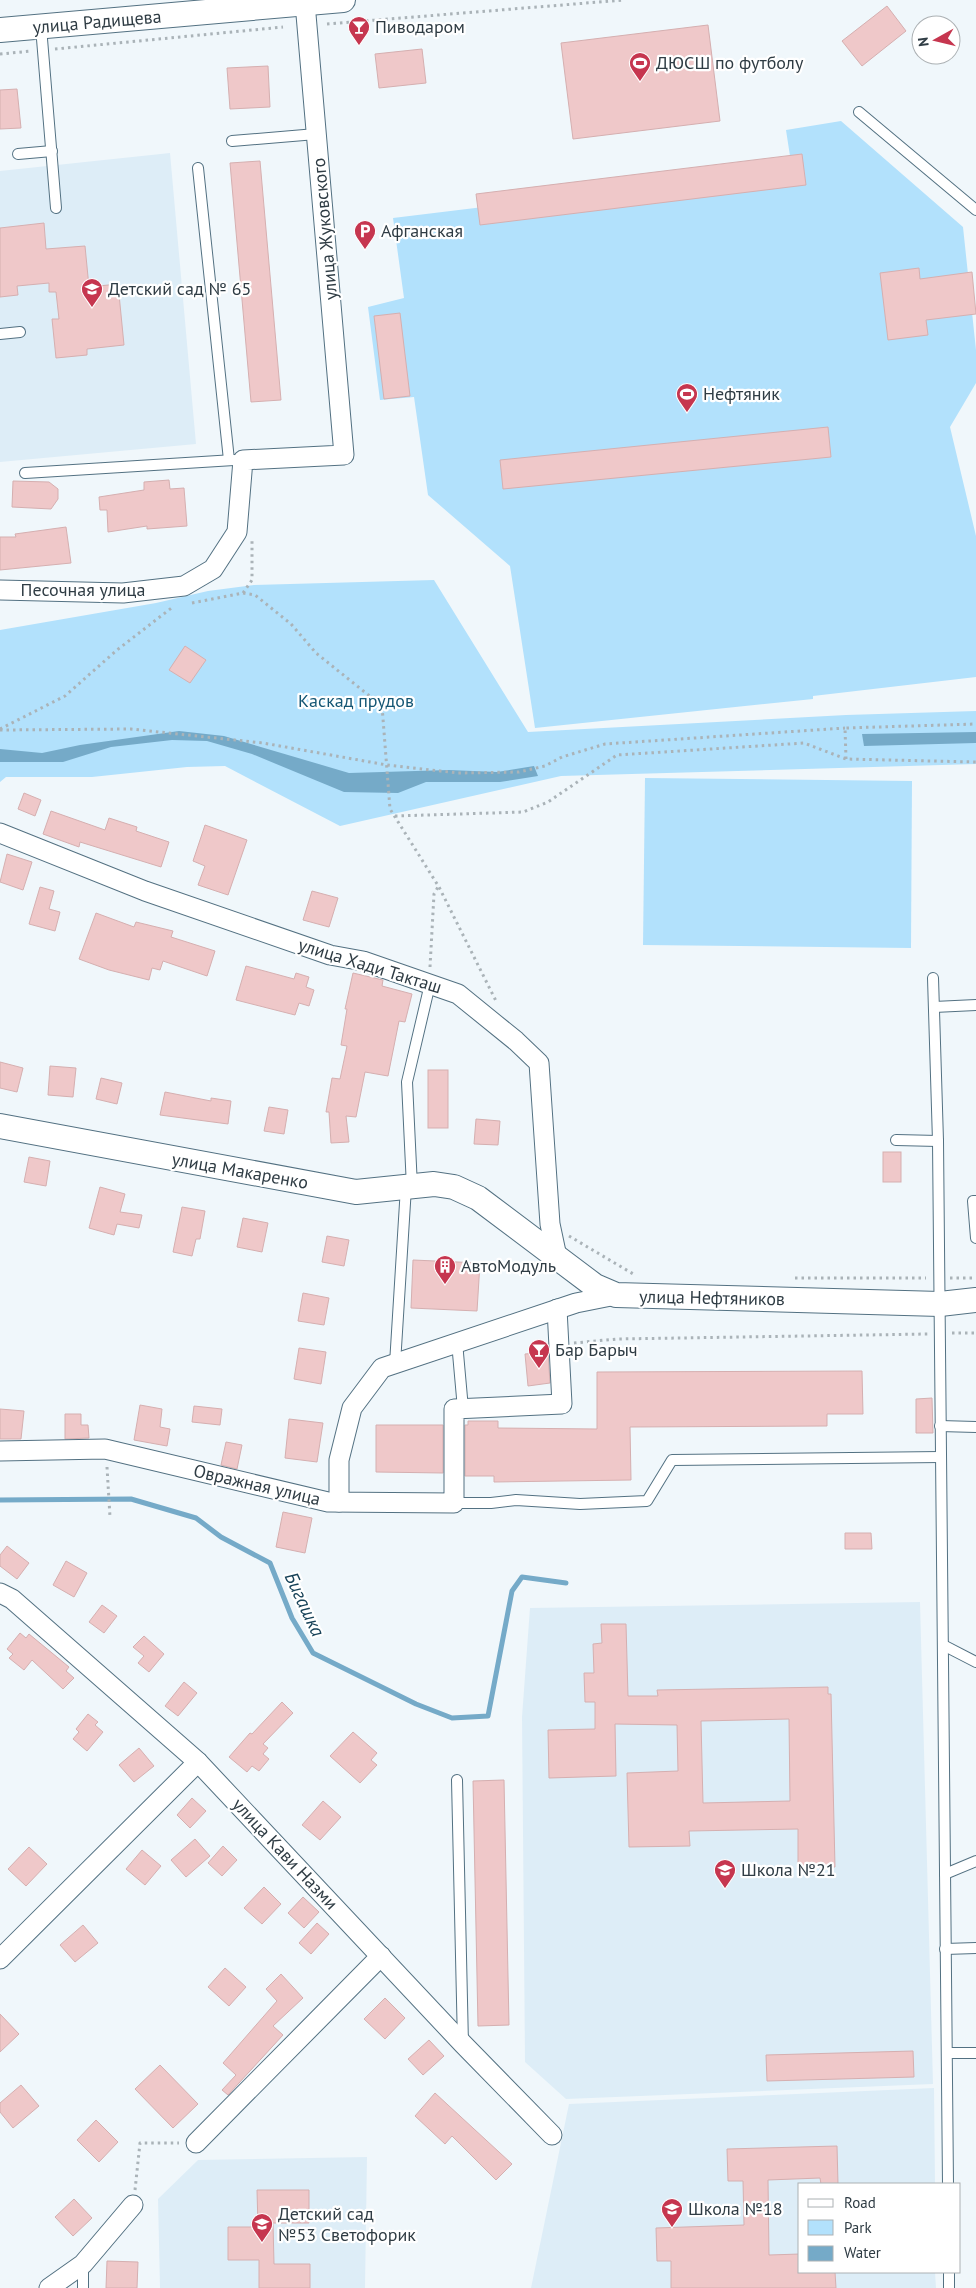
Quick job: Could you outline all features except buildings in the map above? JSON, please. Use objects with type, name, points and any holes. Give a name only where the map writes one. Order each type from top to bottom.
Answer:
[{"type":"street","name":"улица Радищева","points":[[0,30],[41,27],[222,5],[343,0]]},
{"type":"street","name":"улица Жуковского","points":[[236,460],[344,455],[305,3]]},
{"type":"street","name":"Песочная улица","points":[[0,590],[123,593],[184,586],[213,569],[237,532],[236,460]]},
{"type":"street","name":"улица Хади Такташ","points":[[0,833],[145,892],[330,955],[364,961],[458,994],[516,1041],[539,1063],[550,1224],[556,1257]]},
{"type":"street","name":"улица Макаренко","points":[[0,1126],[356,1192],[434,1184],[454,1187],[478,1198]]},
{"type":"street","name":"улица Нефтяников","points":[[478,1198],[596,1286],[616,1295],[940,1304],[976,1300]]},
{"type":"street","points":[[339,1502],[339,1460],[352,1408],[382,1368],[557,1309],[616,1295]]},
{"type":"street","points":[[454,1503],[454,1409],[562,1404],[557,1309]]},
{"type":"street","name":"Овражная улица","points":[[0,1451],[105,1449],[328,1502],[454,1503]]},
{"type":"street","name":"улица Кави Назми","points":[[0,1593],[12,1599],[198,1762],[463,2044],[552,2135]]},
{"type":"street","points":[[0,1959],[198,1762]]},
{"type":"street","points":[[196,2143],[381,1956]]},
{"type":"street","points":[[49,2288],[83,2264],[133,2205]]},
{"type":"lane","points":[[41,27],[56,208]]},
{"type":"lane","points":[[858,112],[976,210]]},
{"type":"lane","points":[[232,141],[316,134]]},
{"type":"lane","points":[[18,154],[52,151]]},
{"type":"lane","points":[[26,473],[236,460],[198,168]]},
{"type":"lane","points":[[0,334],[20,332]]},
{"type":"lane","points":[[933,978],[938,1141],[948,2183]]},
{"type":"lane","points":[[395,1364],[409,1187],[407,1082],[430,984]]},
{"type":"lane","points":[[934,1006],[976,1005]]},
{"type":"lane","points":[[896,1140],[938,1141]]},
{"type":"lane","points":[[976,1201],[973,1201],[976,1238]]},
{"type":"lane","points":[[457,1342],[464,1409]]},
{"type":"lane","points":[[940,1426],[976,1427]]},
{"type":"lane","name":"Овражная улица","points":[[454,1503],[491,1504],[516,1500],[580,1504],[647,1501],[672,1460],[941,1457]]},
{"type":"lane","points":[[943,1645],[976,1662]]},
{"type":"lane","points":[[456,1780],[463,2044]]},
{"type":"lane","points":[[945,1874],[976,1861]]},
{"type":"lane","points":[[945,1949],[976,1948]]},
{"type":"lane","points":[[947,2053],[976,2053]]},
{"type":"lane","points":[[83,2264],[83,2288]]},
{"type":"lane","points":[[949,2273],[949,2288]]},
{"type":"path","points":[[190,603],[243,593],[255,594],[291,624],[316,654],[382,706],[390,809],[439,887],[500,1009]]},
{"type":"path","points":[[0,730],[65,696],[172,606],[181,605]]},
{"type":"path","points":[[0,730],[131,729],[263,743],[387,765],[458,773],[520,772],[545,766],[562,757],[606,744],[845,728],[976,724]]},
{"type":"path","points":[[845,728],[846,759]]},
{"type":"path","points":[[394,816],[523,812],[548,802],[617,755],[804,743],[846,759],[976,762]]},
{"type":"path","points":[[430,984],[434,894],[439,887]]},
{"type":"path","points":[[550,1224],[639,1278]]},
{"type":"path","points":[[789,1278],[976,1278]]},
{"type":"path","points":[[559,1345],[616,1339],[976,1333]]},
{"type":"path","points":[[108,1488],[110,1517]]},
{"type":"path","points":[[133,2205],[140,2143],[196,2143]]},
{"type":"shaded area","name":"Детский сад № 65","points":[[170,153],[196,444],[0,462],[0,171]]},
{"type":"shaded area","name":"Школа №21","points":[[920,1602],[933,2084],[566,2099],[525,2062],[522,1717],[530,1608]]},
{"type":"shaded area","name":"Школа №18","points":[[934,2088],[935,2183],[798,2183],[798,2273],[935,2273],[936,2288],[531,2288],[569,2104]]},
{"type":"shaded area","name":"Детский сад №53 Светофорик","points":[[367,2157],[365,2288],[160,2288],[158,2199],[198,2160]]},
{"type":"green space","name":"Нефтяник","points":[[841,121],[963,227],[976,350],[976,383],[950,427],[976,536],[976,677],[813,696],[813,699],[535,728],[510,566],[428,495],[414,397],[380,400],[368,307],[404,298],[393,218],[792,169],[786,130]]},
{"type":"green space","name":"Каскад прудов","points":[[434,580],[528,732],[846,715],[976,711],[976,764],[561,776],[340,826],[225,766],[187,767],[92,777],[6,777],[0,782],[0,630],[156,603],[208,591],[254,585]]},
{"type":"green space","points":[[645,778],[912,781],[911,948],[643,945]]},
{"type":"water","points":[[179,731],[224,736],[349,773],[449,770],[497,772],[534,766],[538,776],[500,782],[426,782],[398,793],[344,792],[252,754],[207,741],[172,740],[111,747],[63,762],[0,762],[0,749],[42,753],[80,745]]},
{"type":"water","points":[[976,732],[976,743],[864,746],[862,734]]},
{"type":"waterway","name":"Бигашка","points":[[0,1500],[131,1499],[196,1518],[221,1537],[270,1563],[292,1618],[313,1653],[416,1704],[452,1718],[488,1716],[512,1591],[522,1577],[566,1583]]},
{"type":"place","name":"Пиводаром","points":[[359,46]]},
{"type":"place","name":"ДЮСШ по футболу","points":[[640,82]]},
{"type":"place","name":"Афганская","points":[[365,250]]},
{"type":"place","name":"Детский сад № 65","points":[[92,308]]},
{"type":"place","name":"Нефтяник","points":[[687,413]]},
{"type":"place","name":"АвтоМодуль","points":[[445,1285]]},
{"type":"place","name":"Бар Барыч","points":[[539,1369]]},
{"type":"place","name":"Школа №21","points":[[725,1889]]},
{"type":"place","name":"Школа №18","points":[[672,2228]]},
{"type":"place","name":"Детский сад №53 Светофорик","points":[[262,2243]]}]
